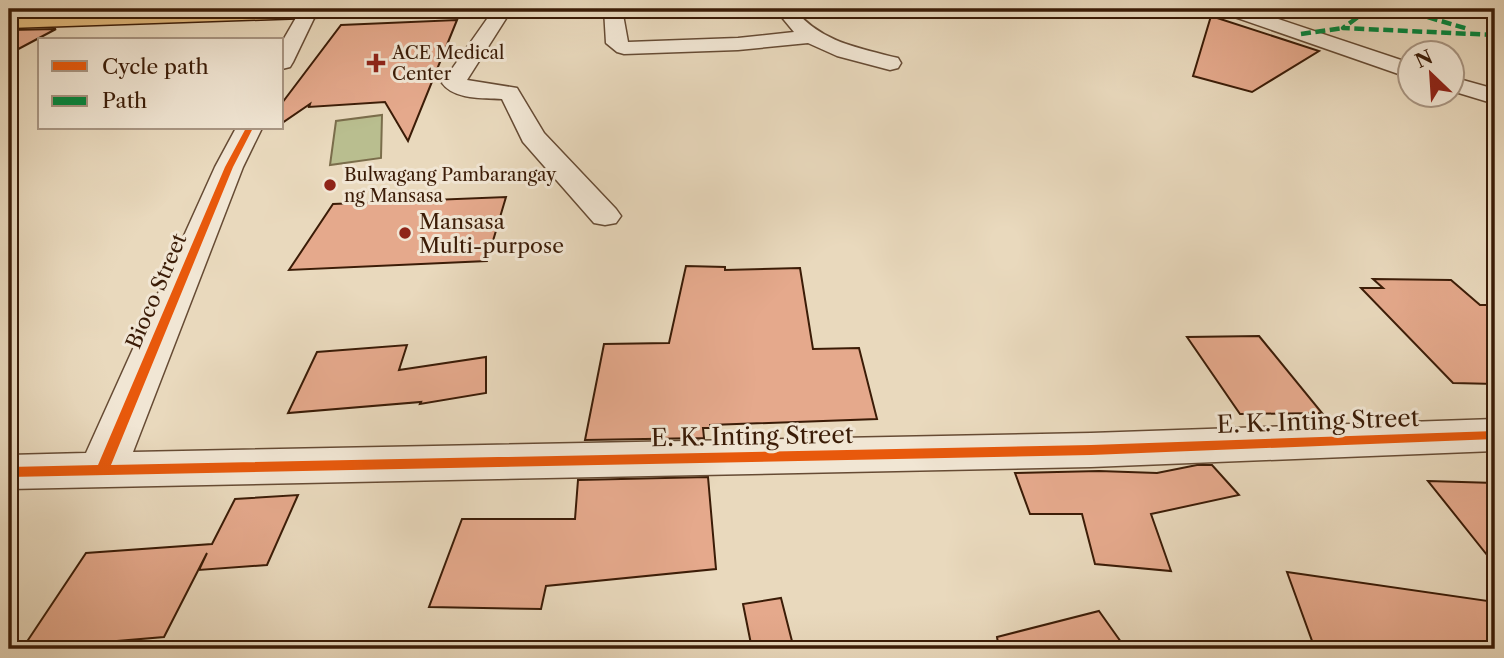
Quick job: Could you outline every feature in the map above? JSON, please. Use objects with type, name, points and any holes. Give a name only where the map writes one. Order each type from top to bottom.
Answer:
[{"type":"main road","points":[[9,22],[390,9]]},
{"type":"street","points":[[503,9],[454,83],[468,89],[509,93],[532,136],[605,216]]},
{"type":"street","points":[[613,9],[616,43],[624,48],[738,44],[808,37]]},
{"type":"street","points":[[784,9],[795,26],[808,37],[832,48],[890,63]]},
{"type":"street","points":[[1230,9],[1396,66]]},
{"type":"street","points":[[284,55],[296,11]]},
{"type":"street","points":[[1466,88],[1495,97]]},
{"type":"street","name":"Bioco Street","points":[[102,471],[224,179],[248,130]]},
{"type":"street","name":"E. K. Inting Street","points":[[9,472],[1091,450],[1495,435]]},
{"type":"green space","points":[[382,115],[381,158],[330,165],[336,121]]},
{"type":"building","points":[[9,9],[95,9],[9,13]]},
{"type":"building","points":[[1211,16],[1319,51],[1252,92],[1193,76]]},
{"type":"building","name":"ACE Medical Center","points":[[457,20],[408,141],[385,102],[309,107],[310,104],[284,122],[284,100],[341,25]]},
{"type":"building","points":[[56,29],[9,54],[9,30]]},
{"type":"building","name":"Mansasa Multi-purpose","points":[[506,197],[487,261],[289,270],[333,204]]},
{"type":"building","points":[[686,266],[725,267],[725,270],[800,268],[813,349],[859,348],[877,419],[710,425],[710,428],[703,428],[704,438],[585,440],[604,344],[669,343]]},
{"type":"building","points":[[1373,279],[1451,280],[1480,305],[1495,305],[1495,384],[1453,383],[1361,288],[1383,288]]},
{"type":"building","points":[[1259,336],[1322,413],[1240,414],[1187,337]]},
{"type":"building","points":[[407,345],[399,370],[486,357],[486,393],[420,404],[421,402],[288,413],[317,352]]},
{"type":"building","points":[[1197,465],[1212,465],[1239,495],[1151,514],[1171,571],[1095,564],[1082,514],[1030,514],[1015,473],[1157,473]]},
{"type":"building","points":[[708,477],[716,569],[546,586],[541,609],[429,607],[462,519],[575,519],[578,480]]},
{"type":"building","points":[[1428,481],[1495,483],[1495,565]]},
{"type":"building","points":[[298,495],[267,565],[199,570],[207,553],[164,637],[22,649],[86,553],[212,544],[235,499]]},
{"type":"building","points":[[1287,572],[1495,602],[1495,649],[1315,649]]},
{"type":"building","points":[[781,598],[794,649],[752,649],[743,604]]},
{"type":"building","points":[[1099,611],[1126,649],[999,649],[997,637]]},
{"type":"marked path","points":[[1369,9],[1343,28],[1495,35]]},
{"type":"marked path","points":[[1400,9],[1468,29]]},
{"type":"marked path","points":[[1301,34],[1343,28]]},
{"type":"cycle path","points":[[102,471],[229,167],[248,130]]},
{"type":"cycle path","points":[[9,472],[1091,450],[1495,435]]},
{"type":"place","name":"ACE Medical Center","points":[[376,63]]},
{"type":"place","name":"Bulwagang Pambarangay ng Mansasa","points":[[330,185]]},
{"type":"place","name":"Mansasa Multi-purpose","points":[[405,233]]}]
